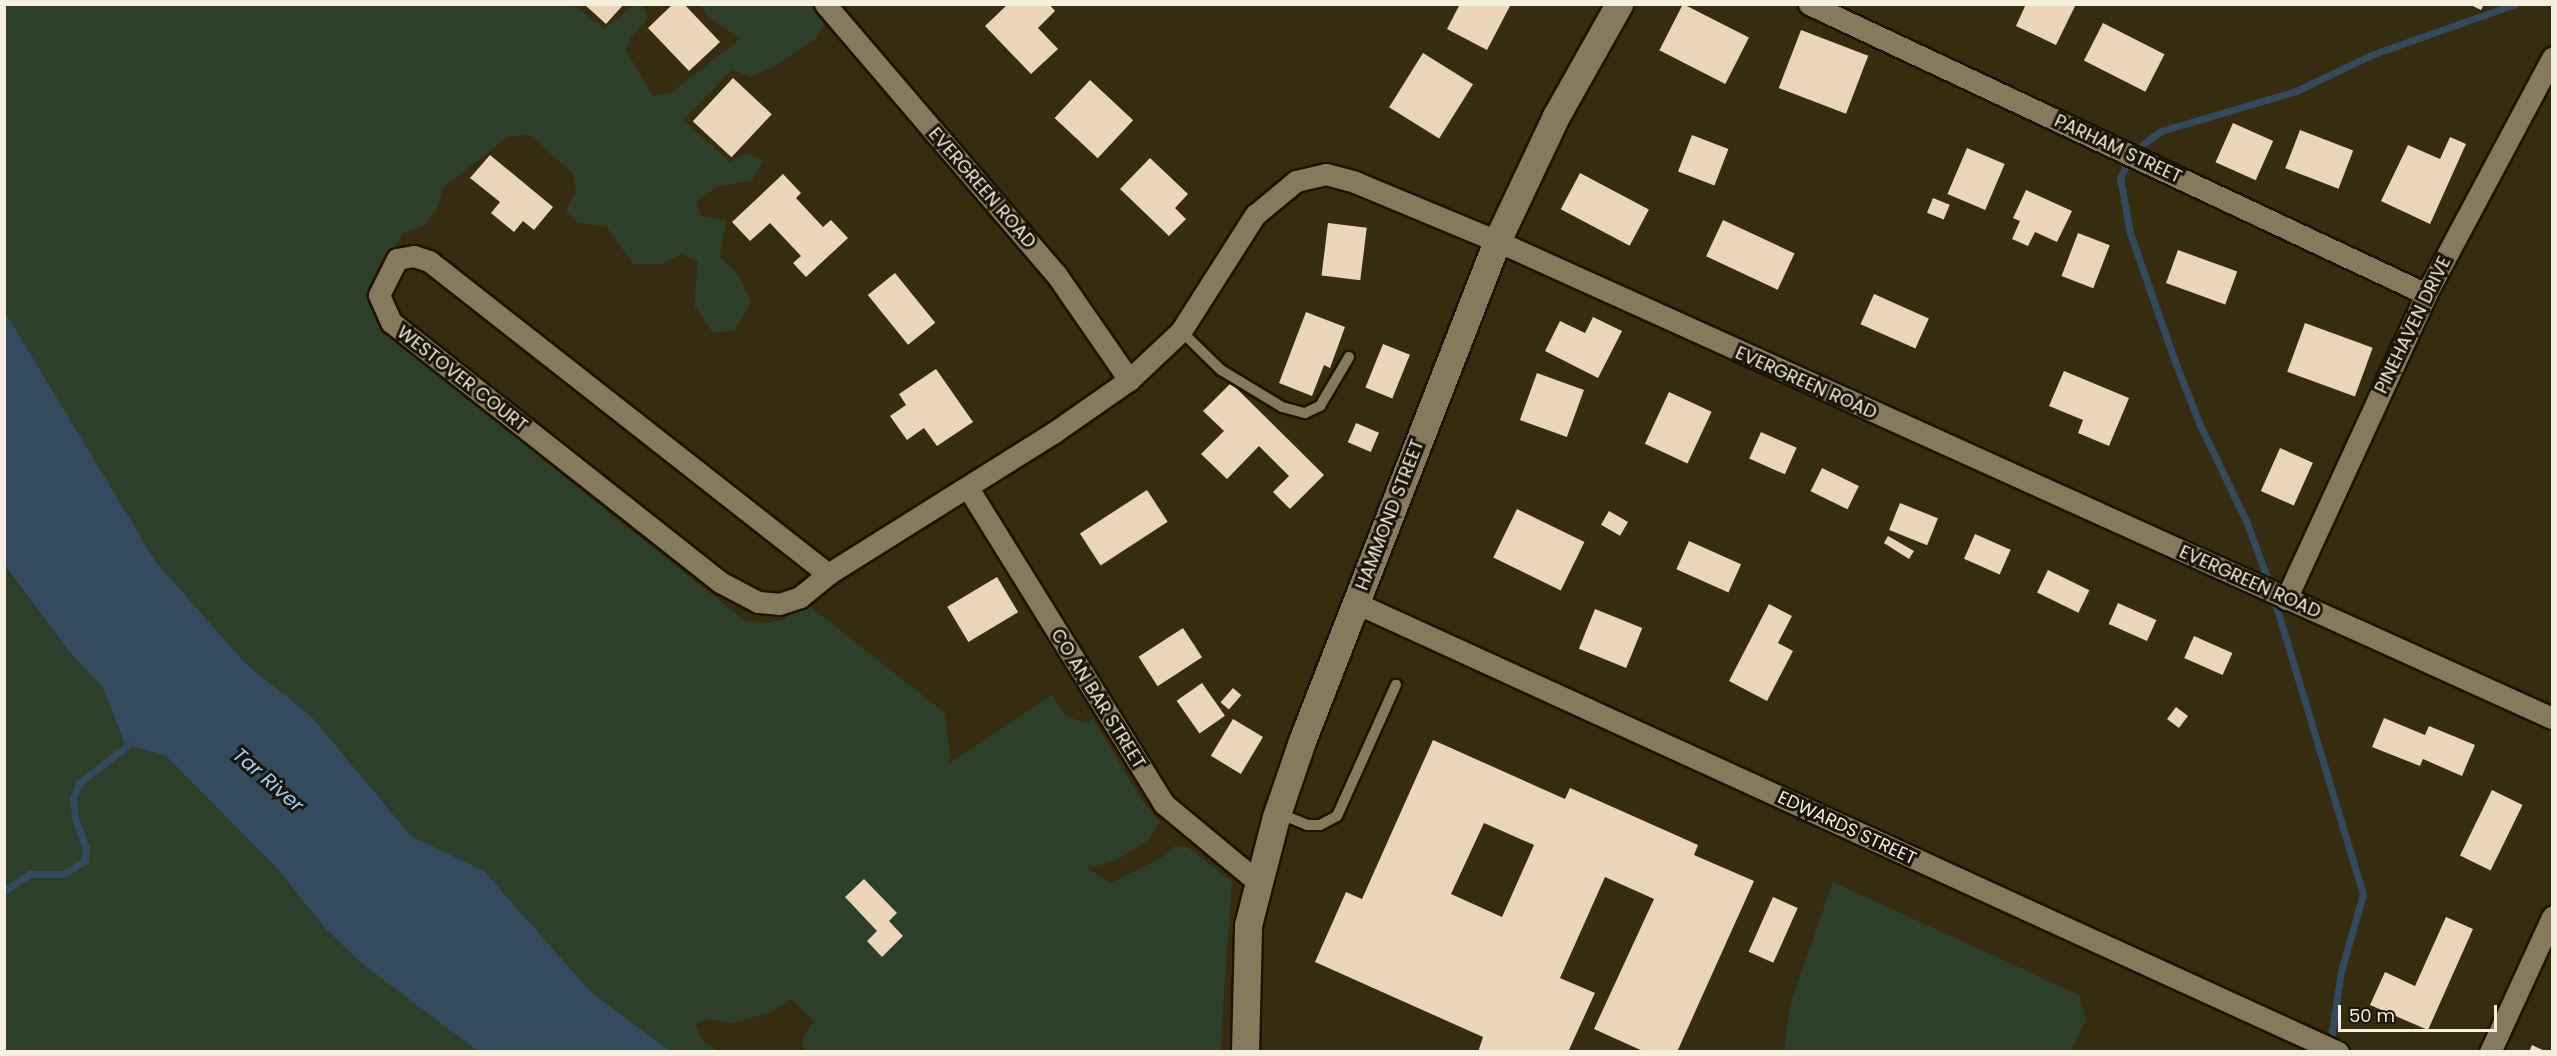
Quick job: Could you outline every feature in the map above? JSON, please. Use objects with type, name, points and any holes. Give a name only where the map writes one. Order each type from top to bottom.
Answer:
[{"type":"street","name":"EVERGREEN ROAD","points":[[825,4],[1056,274],[1129,380]]},
{"type":"street","name":"HAMMOND STREET","points":[[1245,1052],[1248,925],[1278,812],[1356,603],[1497,241],[1556,116],[1619,4]]},
{"type":"street","name":"PARHAM STREET","points":[[1809,4],[2426,294]]},
{"type":"street","name":"PINEHAVEN DRIVE","points":[[2286,599],[2426,294],[2553,58]]},
{"type":"street","name":"EVERGREEN ROAD","points":[[828,574],[968,488],[1129,380],[1181,331],[1256,215],[1296,182],[1326,174],[1355,182],[1497,241],[2553,718]]},
{"type":"street","name":"WESTOVER COURT","points":[[414,256],[429,261],[828,574],[800,597],[779,604],[758,602],[720,582],[391,322],[379,295],[397,259],[414,256]]},
{"type":"street","name":"CO AN BAR STREET","points":[[968,488],[1164,804],[1259,883]]},
{"type":"street","name":"EDWARDS STREET","points":[[1356,603],[2338,1052]]},
{"type":"street","points":[[2490,1052],[2553,917]]},
{"type":"lane","points":[[1181,331],[1221,370],[1282,407],[1305,413],[1320,405],[1349,357]]},
{"type":"lane","points":[[1278,812],[1307,825],[1320,825],[1337,816],[1396,685]]},
{"type":"green space","points":[[572,4],[604,29],[634,5],[642,5],[648,18],[631,37],[626,50],[653,96],[672,92],[740,39],[708,16],[700,5],[813,5],[826,19],[816,39],[773,67],[750,77],[732,69],[683,120],[730,162],[746,153],[763,160],[752,180],[717,187],[697,202],[701,216],[726,221],[720,257],[738,274],[751,302],[735,330],[713,333],[694,305],[698,262],[682,254],[661,264],[633,264],[606,226],[578,223],[566,211],[576,191],[573,173],[528,134],[507,137],[443,188],[437,209],[424,226],[404,232],[365,295],[393,333],[557,471],[745,621],[769,623],[785,619],[806,603],[946,714],[950,763],[1052,695],[1065,715],[1083,723],[1093,719],[1143,802],[1160,822],[1148,840],[1117,860],[1087,868],[1111,883],[1163,857],[1175,846],[1189,848],[1232,882],[1220,1051],[805,1051],[802,1039],[814,1021],[791,999],[771,1012],[733,1023],[705,1019],[695,1024],[703,1041],[718,1051],[670,1051],[591,992],[484,871],[411,836],[311,716],[246,664],[156,562],[5,312],[4,5]]},
{"type":"green space","points":[[4,566],[67,649],[103,688],[125,745],[165,755],[275,866],[325,928],[361,963],[478,1051],[5,1051]]},
{"type":"green space","points":[[1833,882],[2079,995],[2086,1020],[2071,1051],[1784,1051],[1790,1005]]},
{"type":"water","name":"Tar River","points":[[5,312],[156,562],[246,664],[311,716],[411,836],[484,871],[591,992],[670,1051],[478,1051],[361,963],[325,928],[275,866],[165,755],[125,745],[103,688],[67,649],[5,566]]},
{"type":"building","points":[[584,4],[624,4],[606,24]]},
{"type":"building","points":[[673,4],[684,4],[720,42],[689,71],[648,28]]},
{"type":"building","points":[[1008,4],[1049,4],[1055,11],[1038,28],[1058,49],[1031,74],[985,26]]},
{"type":"building","points":[[1460,4],[1511,4],[1487,50],[1447,29]]},
{"type":"building","points":[[1683,4],[1749,38],[1725,84],[1659,50]]},
{"type":"building","points":[[2026,4],[2076,4],[2056,45],[2016,26]]},
{"type":"building","points":[[2469,4],[2484,4],[2481,10]]},
{"type":"building","points":[[2103,23],[2164,54],[2145,92],[2084,60]]},
{"type":"building","points":[[1801,30],[1868,56],[1846,114],[1779,88]]},
{"type":"building","points":[[1423,53],[1473,84],[1439,139],[1389,107]]},
{"type":"building","points":[[733,78],[772,114],[732,157],[693,121]]},
{"type":"building","points":[[1090,80],[1133,120],[1098,158],[1055,118]]},
{"type":"building","points":[[2233,123],[2273,141],[2256,180],[2216,162]]},
{"type":"building","points":[[2300,130],[2353,150],[2339,189],[2285,168]]},
{"type":"building","points":[[1692,135],[1728,149],[1714,185],[1678,171]]},
{"type":"building","points":[[2450,137],[2466,144],[2430,224],[2381,201],[2408,145],[2440,159]]},
{"type":"building","points":[[1967,148],[2005,164],[1985,210],[1947,194]]},
{"type":"building","points":[[490,155],[553,207],[534,230],[523,221],[514,232],[491,213],[500,202],[470,178]]},
{"type":"building","points":[[1150,158],[1188,194],[1175,208],[1186,219],[1169,236],[1120,189]]},
{"type":"building","points":[[1580,173],[1649,210],[1630,246],[1561,209]]},
{"type":"building","points":[[783,174],[801,193],[796,198],[823,227],[831,220],[848,238],[806,277],[793,263],[801,256],[770,223],[750,241],[732,222]]},
{"type":"building","points":[[2026,190],[2072,211],[2057,242],[2035,232],[2028,246],[2012,239],[2020,221],[2013,218]]},
{"type":"building","points":[[1933,198],[1950,205],[1944,220],[1927,213]]},
{"type":"building","points":[[1723,220],[1795,253],[1778,290],[1706,256]]},
{"type":"building","points":[[1328,223],[1367,228],[1360,280],[1322,276]]},
{"type":"building","points":[[2078,233],[2110,245],[2093,288],[2062,276]]},
{"type":"building","points":[[2178,250],[2237,272],[2225,304],[2166,283]]},
{"type":"building","points":[[895,273],[935,323],[908,345],[868,295]]},
{"type":"building","points":[[1874,294],[1929,318],[1915,349],[1861,324]]},
{"type":"building","points":[[1306,312],[1345,327],[1330,368],[1324,365],[1312,396],[1279,383]]},
{"type":"building","points":[[1593,317],[1622,331],[1598,378],[1545,351],[1560,321],[1585,333]]},
{"type":"building","points":[[2305,323],[2373,348],[2355,396],[2287,372]]},
{"type":"building","points":[[1383,344],[1410,355],[1392,398],[1365,388]]},
{"type":"building","points":[[936,369],[973,422],[937,446],[924,428],[907,440],[890,416],[906,405],[899,394]]},
{"type":"building","points":[[2064,371],[2129,398],[2109,446],[2078,433],[2083,420],[2049,406]]},
{"type":"building","points":[[1537,373],[1584,390],[1567,437],[1520,420]]},
{"type":"building","points":[[1231,383],[1324,475],[1290,509],[1273,492],[1289,476],[1259,446],[1227,479],[1201,454],[1224,431],[1203,411]]},
{"type":"building","points":[[1669,392],[1712,412],[1688,464],[1645,444]]},
{"type":"building","points":[[1356,423],[1379,433],[1371,452],[1348,442]]},
{"type":"building","points":[[1761,432],[1797,448],[1785,474],[1749,458]]},
{"type":"building","points":[[2280,448],[2313,463],[2294,506],[2261,491]]},
{"type":"building","points":[[1822,468],[1859,486],[1847,509],[1811,491]]},
{"type":"building","points":[[1147,490],[1168,522],[1101,565],[1080,534]]},
{"type":"building","points":[[1900,503],[1938,518],[1927,545],[1889,530]]},
{"type":"building","points":[[1517,509],[1584,542],[1561,590],[1493,558]]},
{"type":"building","points":[[1609,511],[1628,522],[1620,536],[1601,525]]},
{"type":"building","points":[[1975,534],[2011,550],[2000,575],[1964,559]]},
{"type":"building","points":[[1888,536],[1914,551],[1909,559],[1884,543]]},
{"type":"building","points":[[1689,541],[1741,564],[1728,593],[1676,569]]},
{"type":"building","points":[[2048,570],[2089,590],[2078,613],[2037,592]]},
{"type":"building","points":[[997,577],[1018,612],[968,642],[947,607]]},
{"type":"building","points":[[2118,603],[2156,620],[2147,641],[2109,624]]},
{"type":"building","points":[[1769,604],[1792,616],[1778,643],[1793,651],[1767,701],[1729,681]]},
{"type":"building","points":[[1595,609],[1642,628],[1626,668],[1579,649]]},
{"type":"building","points":[[1183,628],[1202,657],[1158,686],[1139,657]]},
{"type":"building","points":[[2194,636],[2232,653],[2223,675],[2184,658]]},
{"type":"building","points":[[1202,683],[1225,716],[1200,734],[1177,701]]},
{"type":"building","points":[[1233,688],[1241,695],[1229,710],[1221,702]]},
{"type":"building","points":[[2176,707],[2188,716],[2179,728],[2167,719]]},
{"type":"building","points":[[2384,718],[2425,735],[2429,726],[2475,745],[2462,776],[2423,759],[2420,766],[2372,747]]},
{"type":"building","points":[[1233,719],[1263,737],[1241,774],[1211,756]]},
{"type":"building","points":[[1433,740],[1565,799],[1570,788],[1698,845],[1694,855],[1754,881],[1677,1052],[1645,1052],[1594,1029],[1654,899],[1605,877],[1560,978],[1595,993],[1568,1052],[1478,1052],[1483,1037],[1315,962],[1346,892],[1362,899]],"holes":[[[1484,823],[1534,845],[1502,917],[1451,894]]]},
{"type":"building","points":[[2492,790],[2523,805],[2491,871],[2460,856]]},
{"type":"building","points":[[864,879],[897,913],[889,921],[903,936],[882,957],[867,941],[877,931],[845,897]]},
{"type":"building","points":[[1773,897],[1798,908],[1773,963],[1749,952]]},
{"type":"building","points":[[2446,917],[2473,929],[2428,1030],[2370,1005],[2385,972],[2415,986]]},
{"type":"building","points":[[2532,1045],[2547,1052],[2529,1052]]},
{"type":"waterway","points":[[2270,586],[2247,523],[2200,425],[2175,362],[2130,233],[2120,178],[2132,152],[2161,131],[2296,91],[2371,55],[2515,4]]},
{"type":"waterway","points":[[2273,596],[2363,894],[2341,971],[2330,1045]]},
{"type":"waterway","points":[[4,891],[29,874],[63,874],[85,861],[86,848],[75,817],[73,798],[79,783],[127,746],[132,738]]}]
